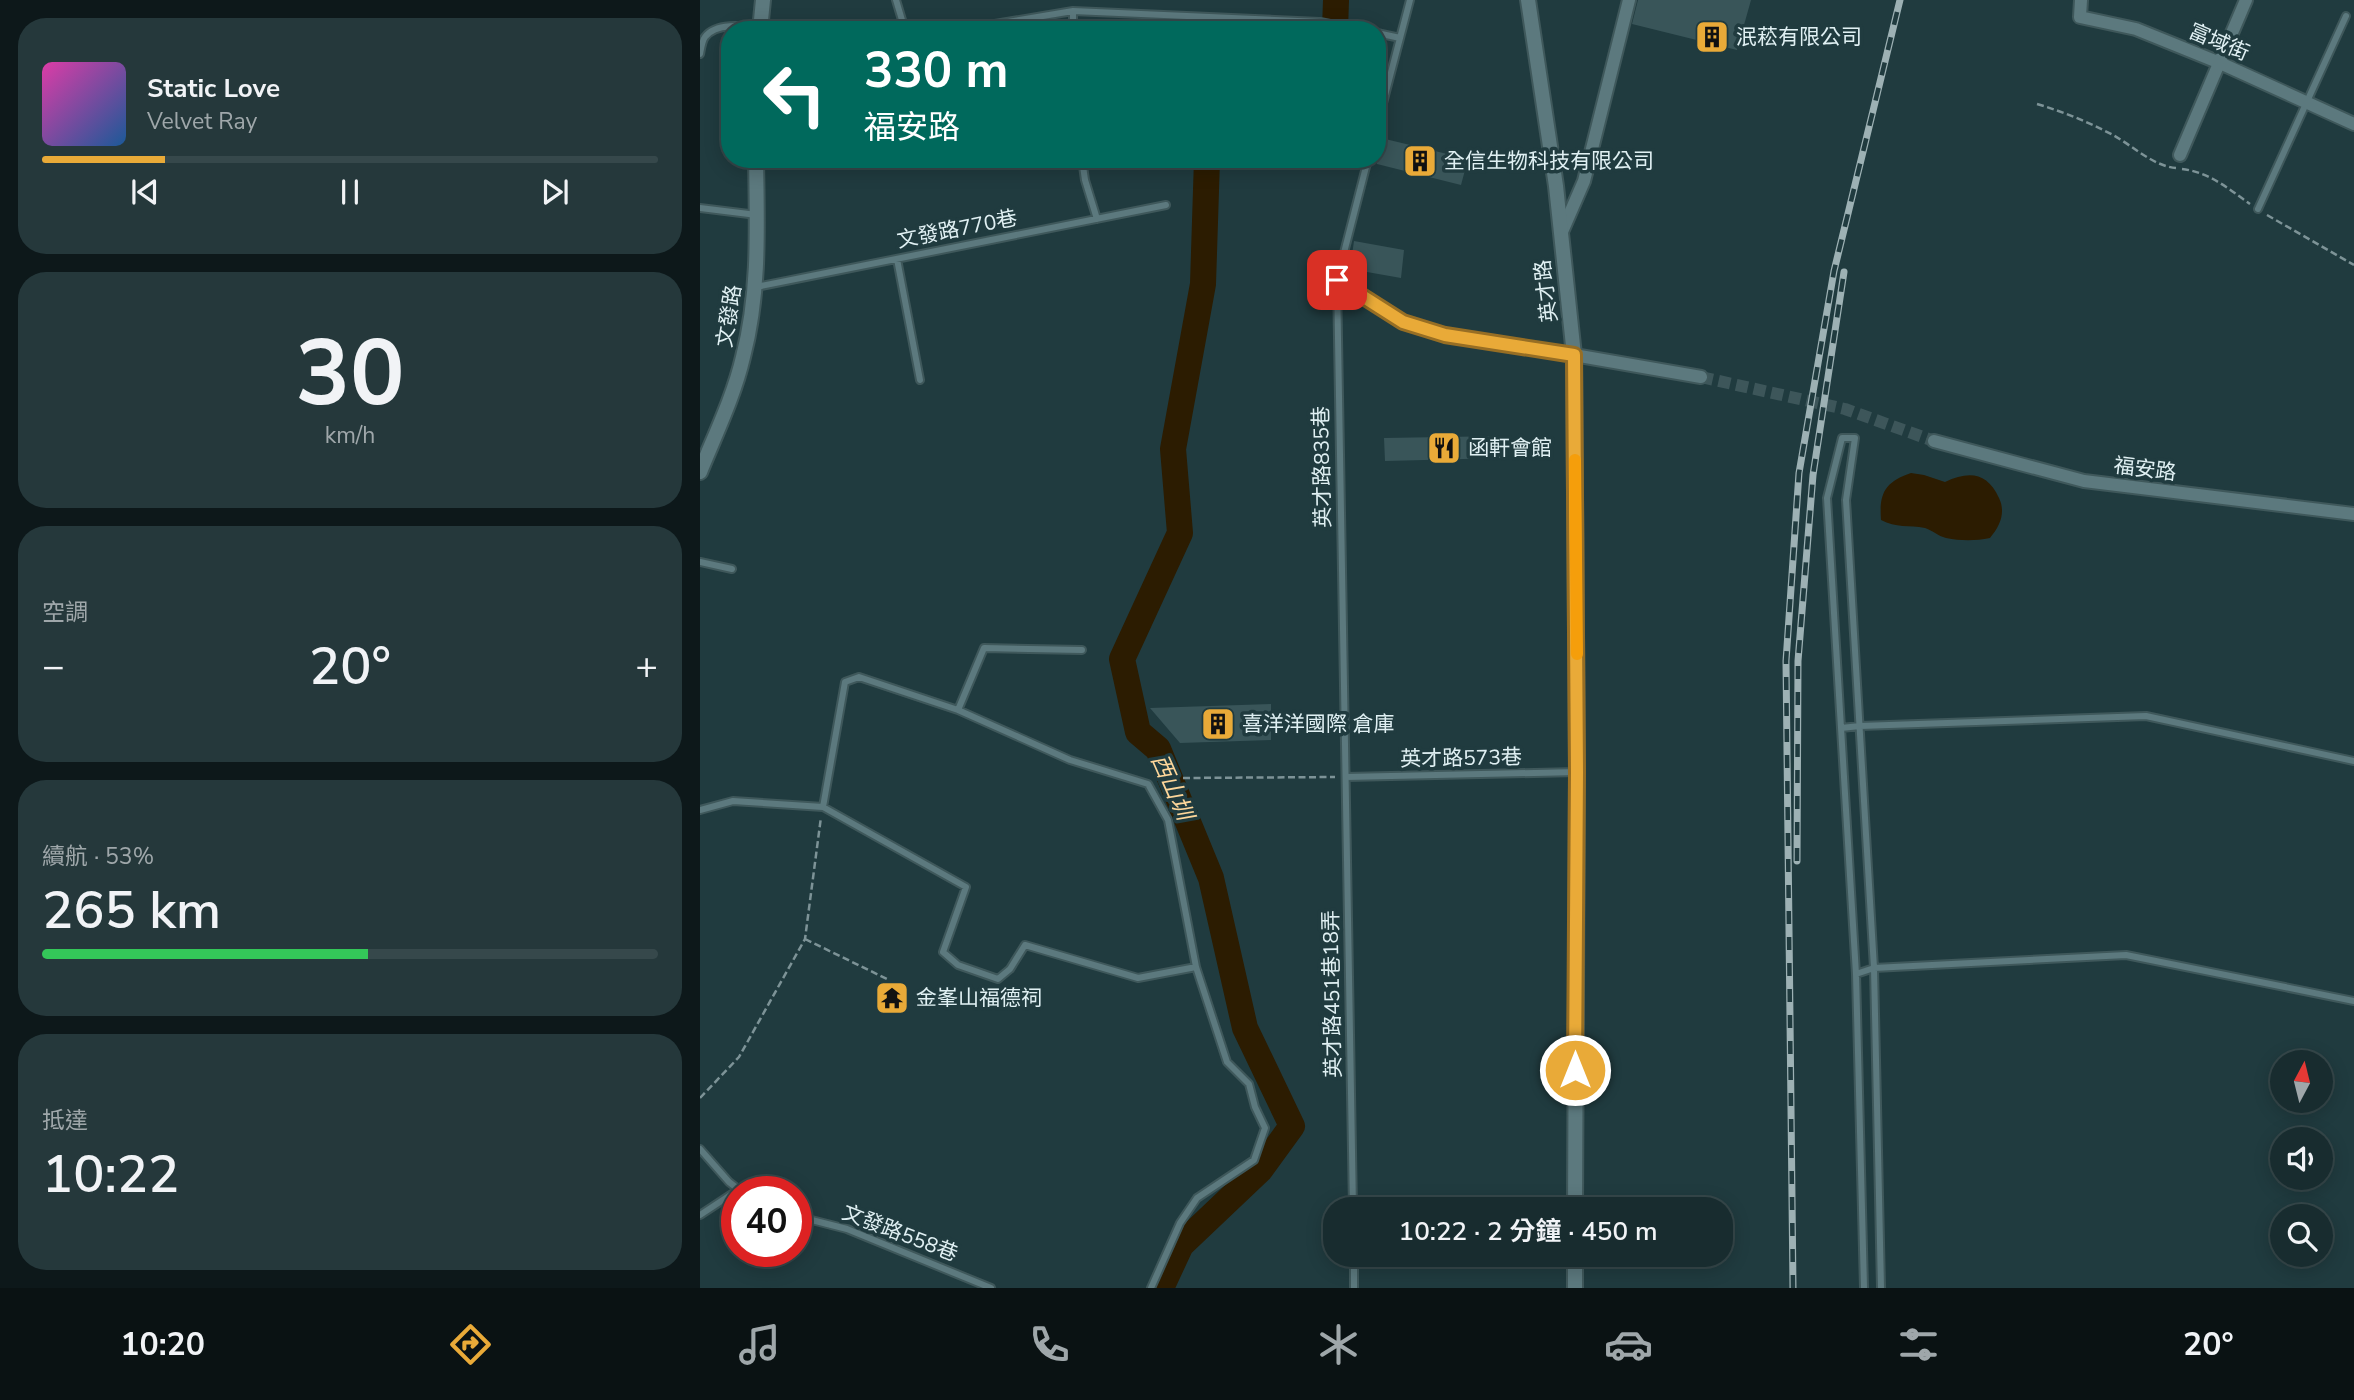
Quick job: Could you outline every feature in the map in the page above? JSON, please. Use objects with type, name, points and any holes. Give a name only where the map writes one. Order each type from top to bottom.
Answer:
[{"type":"street","points":[[761,21],[763,0]]},
{"type":"street","name":"英才路","points":[[1528,0],[1556,186],[1574,355],[1577,772],[1575,1197]]},
{"type":"street","points":[[1560,234],[1584,181],[1629,0]]},
{"type":"street","name":"富域街","points":[[2081,0],[2080,17],[2136,29],[2220,63],[2354,124]]},
{"type":"street","points":[[2180,155],[2246,0]]},
{"type":"street","name":"文發路","points":[[700,472],[743,359],[756,287],[756,168]]},
{"type":"street","points":[[1574,355],[1701,377]]},
{"type":"street","name":"福安路","points":[[1934,441],[2084,481],[2354,514]]},
{"type":"street","points":[[1574,1288],[1575,1267]]},
{"type":"lane","points":[[896,0],[902,21]]},
{"type":"lane","points":[[1386,92],[1410,0]]},
{"type":"lane","points":[[1073,11],[1073,21]]},
{"type":"lane","points":[[1013,21],[1073,11],[1298,21]]},
{"type":"lane","points":[[2258,209],[2346,16]]},
{"type":"lane","points":[[700,54],[705,37],[721,28]]},
{"type":"lane","points":[[1386,35],[1400,38]]},
{"type":"lane","points":[[1083,168],[1097,219]]},
{"type":"lane","name":"英才路835巷","points":[[1346,778],[1337,280],[1366,168]]},
{"type":"lane","name":"文發路770巷","points":[[756,287],[1166,205]]},
{"type":"lane","points":[[700,208],[757,215]]},
{"type":"lane","points":[[897,259],[920,380]]},
{"type":"lane","points":[[1337,280],[1403,322],[1445,335],[1574,355]]},
{"type":"lane","points":[[1864,1288],[1856,974],[1827,498],[1842,438],[1855,438],[1846,500],[1874,968],[1881,1288]]},
{"type":"lane","points":[[700,562],[732,569]]},
{"type":"lane","points":[[958,710],[984,648],[1082,650]]},
{"type":"lane","points":[[823,807],[845,682],[859,677],[958,710],[1070,760],[1148,784],[1168,820],[1196,967],[1227,1062],[1249,1084],[1255,1107],[1265,1128],[1254,1160],[1197,1198],[1180,1223],[1151,1288]]},
{"type":"lane","points":[[1841,728],[2146,716],[2354,761]]},
{"type":"lane","name":"英才路573巷","points":[[1346,778],[1577,772]]},
{"type":"lane","name":"英才路451巷18弄","points":[[1346,778],[1353,1197]]},
{"type":"lane","points":[[700,810],[733,802],[823,807],[966,887],[943,952],[958,965],[998,979],[1010,970],[1025,945],[1138,978],[1196,967]]},
{"type":"lane","points":[[1856,974],[1874,968],[2126,955],[2354,1001]]},
{"type":"lane","points":[[700,1149],[726,1176]]},
{"type":"lane","points":[[700,1215],[721,1202]]},
{"type":"lane","name":"文發路558巷","points":[[812,1220],[847,1230],[990,1288]]},
{"type":"lane","points":[[1354,1267],[1354,1288]]},
{"type":"path","points":[[2037,104],[2073,114],[2116,136],[2165,167],[2194,170],[2213,178],[2258,209],[2354,265]]},
{"type":"path","points":[[1183,778],[1346,778]]},
{"type":"path","points":[[700,1098],[738,1057],[805,939],[823,807]]},
{"type":"path","points":[[805,939],[889,980]]},
{"type":"shaded area","points":[[1911,473],[1945,482],[1969,475],[1989,483],[2001,504],[2001,517],[1996,530],[1990,538],[1952,539],[1925,528],[1881,520],[1881,503],[1886,490],[1895,480]]},
{"type":"building","name":"泯菘有限公司","points":[[1638,0],[1751,0],[1737,50],[1632,24]]},
{"type":"building","name":"全信生物科技有限公司","points":[[1386,139],[1468,159],[1461,185],[1386,166]]},
{"type":"building","points":[[1354,241],[1404,250],[1401,278],[1350,269]]},
{"type":"building","name":"函軒會館","points":[[1504,436],[1504,458],[1385,461],[1384,438]]},
{"type":"building","name":"喜洋洋國際 倉庫","points":[[1271,704],[1271,740],[1180,743],[1150,708]]},
{"type":"waterway","name":"西山圳","points":[[1335,21],[1336,0]]},
{"type":"waterway","name":"西山圳","points":[[1161,1288],[1181,1245],[1260,1170],[1292,1126],[1245,1028],[1211,878],[1158,749],[1138,732],[1122,659],[1180,533],[1173,449],[1203,284],[1207,168]]},
{"type":"tunnel","points":[[1701,377],[1845,409],[1934,441]]},
{"type":"railway","points":[[1793,1288],[1786,661],[1799,473],[1834,271],[1900,0]]},
{"type":"railway","points":[[1797,861],[1798,661],[1813,475],[1844,272]]},
{"type":"slow traffic","points":[[1575,460],[1577,654]]},
{"type":"place","name":"泯菘有限公司","points":[[1712,37]]},
{"type":"place","name":"全信生物科技有限公司","points":[[1420,161]]},
{"type":"place","name":"函軒會館","points":[[1444,448]]},
{"type":"place","name":"喜洋洋國際 倉庫","points":[[1218,724]]},
{"type":"place","name":"金峯山福德祠","points":[[892,998]]},
{"type":"route","points":[[1337,280],[1403,322],[1445,335],[1574,355],[1577,772],[1575,1070]]}]
